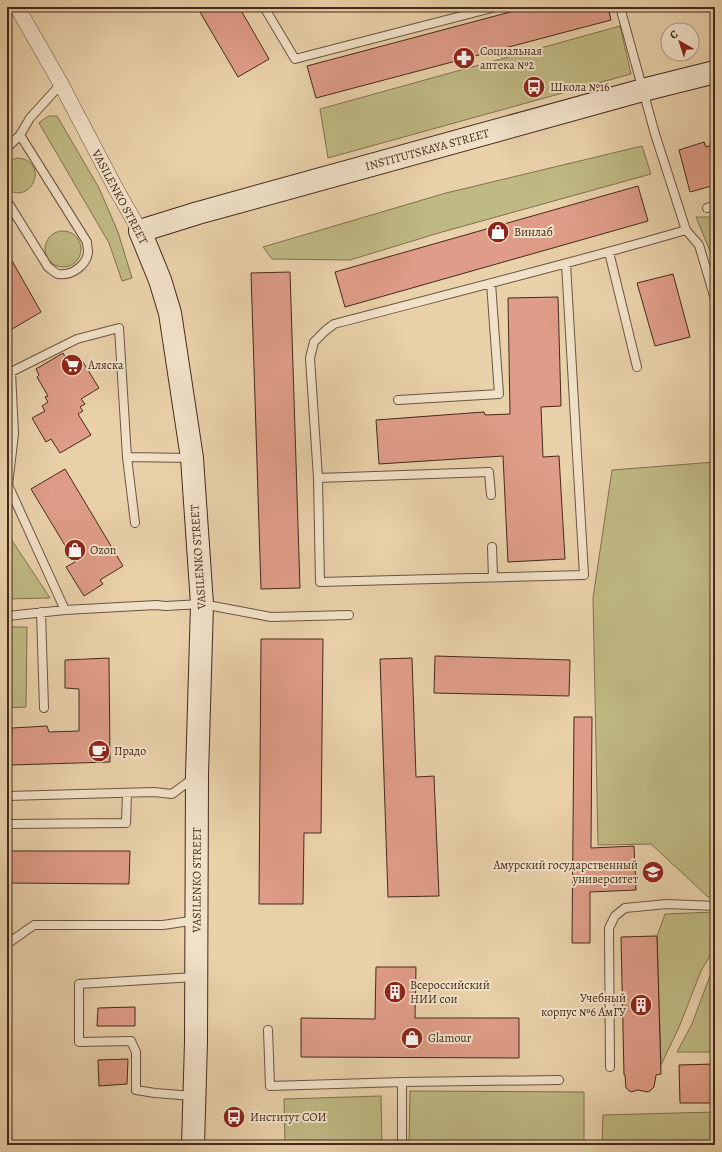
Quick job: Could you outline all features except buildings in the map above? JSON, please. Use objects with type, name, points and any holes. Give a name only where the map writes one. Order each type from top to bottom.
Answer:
[{"type":"main road","name":"INSTITUTSKAYA STREET","points":[[140,232],[198,213],[643,90],[715,72]]},
{"type":"main road","name":"VASILENKO STREET","points":[[140,232],[160,280],[170,312],[192,458],[202,604],[197,775],[197,920],[193,1145]]},
{"type":"street","name":"VASILENKO STREET","points":[[17,7],[61,84],[140,232]]},
{"type":"lane","points":[[264,7],[295,59],[496,7]]},
{"type":"lane","points":[[620,7],[655,134],[686,230],[699,245],[715,299]]},
{"type":"lane","points":[[7,148],[20,135],[30,118],[61,84]]},
{"type":"lane","points":[[7,201],[48,267],[57,274],[68,273],[78,269],[85,262],[88,253],[87,242],[20,135]]},
{"type":"lane","points":[[566,264],[584,575],[320,582],[318,478],[310,358],[314,342],[325,331],[334,324],[566,264],[686,230]]},
{"type":"lane","points":[[610,252],[637,367]]},
{"type":"lane","points":[[398,400],[498,394],[490,283]]},
{"type":"lane","points":[[65,610],[8,485],[10,436],[9,373],[77,339],[119,328],[126,457],[135,523]]},
{"type":"lane","points":[[126,457],[192,458]]},
{"type":"lane","points":[[318,478],[489,472],[491,495]]},
{"type":"lane","points":[[492,547],[493,577]]},
{"type":"lane","points":[[7,616],[65,610],[156,604],[165,606],[202,604],[271,617],[349,615]]},
{"type":"lane","points":[[41,612],[44,708]]},
{"type":"lane","points":[[7,796],[127,793],[172,794],[197,775]]},
{"type":"lane","points":[[7,824],[126,823],[127,793]]},
{"type":"lane","points":[[610,1067],[609,928],[615,916],[625,908],[668,904],[715,906]]},
{"type":"lane","points":[[7,944],[34,925],[163,925],[197,920]]},
{"type":"lane","points":[[195,1096],[155,1094],[136,1090],[136,1052],[131,1041],[79,1042],[78,984],[196,977]]},
{"type":"lane","points":[[268,1030],[270,1086],[402,1082],[559,1080]]},
{"type":"lane","points":[[402,1082],[402,1145]]},
{"type":"shaded area","points":[[620,26],[631,74],[328,158],[320,109]]},
{"type":"shaded area","points":[[49,116],[57,116],[99,188],[118,232],[132,278],[122,281],[109,243],[39,123]]},
{"type":"shaded area","points":[[642,146],[651,174],[442,232],[350,260],[272,259],[263,247],[446,193]]},
{"type":"shaded area","points":[[17,158],[27,161],[33,166],[35,173],[34,181],[30,187],[24,192],[16,193],[7,189],[7,162]]},
{"type":"shaded area","points":[[696,217],[715,217],[715,263]]},
{"type":"shaded area","points":[[63,231],[73,234],[78,239],[81,249],[78,259],[73,264],[63,267],[53,264],[48,259],[45,249],[48,239],[53,234]]},
{"type":"shaded area","points":[[715,462],[715,897],[708,897],[651,844],[598,845],[593,598],[612,470]]},
{"type":"shaded area","points":[[7,533],[50,598],[7,599]]},
{"type":"shaded area","points":[[7,627],[27,627],[26,707],[7,708]]},
{"type":"shaded area","points":[[715,912],[715,947],[701,971],[680,1025],[661,1065],[657,936],[665,914]]},
{"type":"shaded area","points":[[715,966],[715,1052],[677,1052],[692,1024]]},
{"type":"shaded area","points":[[410,1091],[584,1092],[584,1145],[409,1145]]},
{"type":"shaded area","points":[[381,1096],[382,1145],[285,1145],[284,1099]]},
{"type":"shaded area","points":[[715,1112],[715,1145],[602,1145],[603,1115]]},
{"type":"place","name":"Социальная аптека №2","points":[[464,58]]},
{"type":"place","name":"Школа №16","points":[[534,87]]},
{"type":"place","name":"Винлаб","points":[[498,232]]},
{"type":"place","name":"Аляска","points":[[72,365]]},
{"type":"place","name":"Ozon","points":[[75,550]]},
{"type":"place","name":"Прадо","points":[[99,751]]},
{"type":"place","name":"Амурский государственный университет","points":[[653,872]]},
{"type":"place","name":"Всероссийский НИИ сои","points":[[395,992]]},
{"type":"place","name":"Учебный корпус №6 АмГУ","points":[[641,1005]]},
{"type":"place","name":"Glamour","points":[[412,1038]]},
{"type":"place","name":"Институт СОИ","points":[[234,1117]]}]
